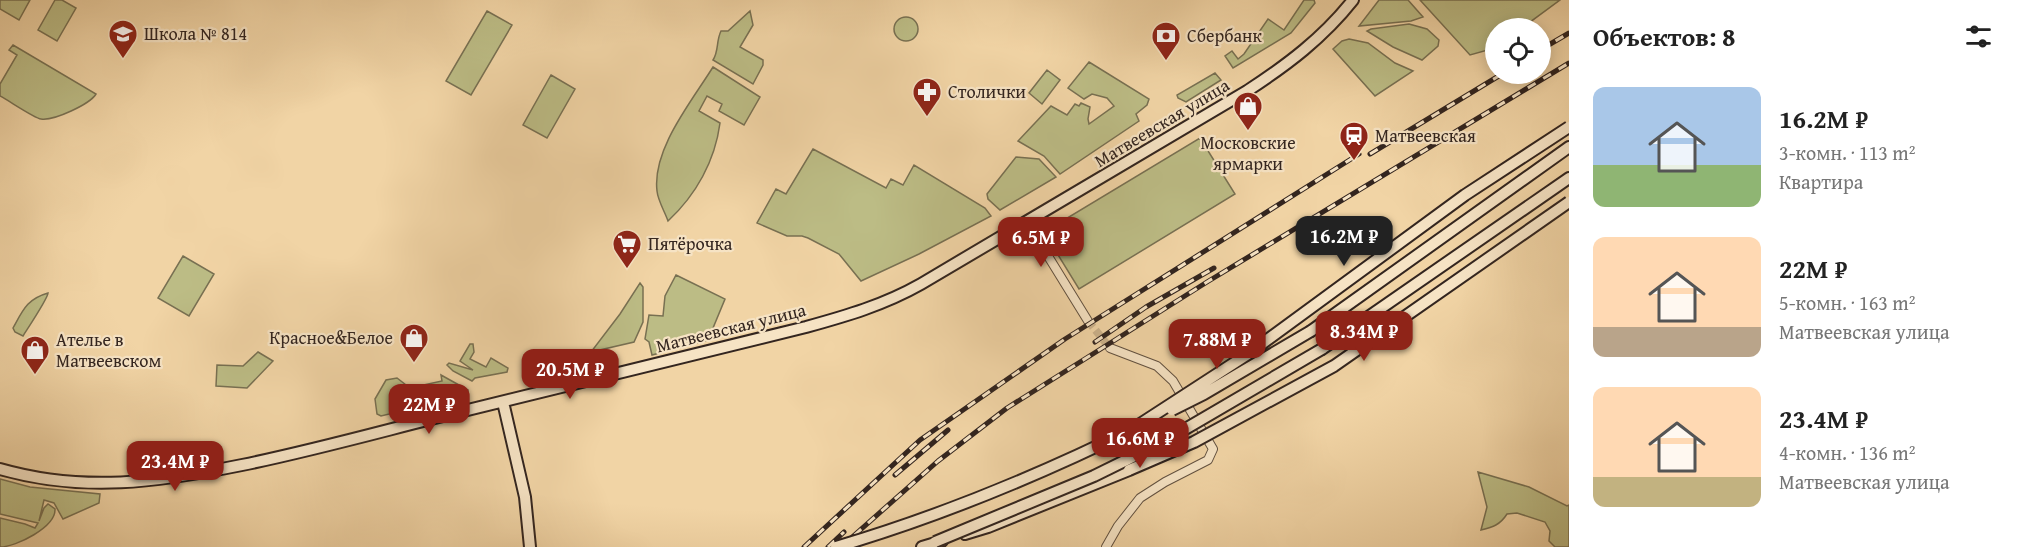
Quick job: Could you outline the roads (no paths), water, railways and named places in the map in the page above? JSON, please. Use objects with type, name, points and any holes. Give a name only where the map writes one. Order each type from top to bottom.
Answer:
[{"type":"main road","name":"Матвеевская улица","points":[[0,469],[21,475],[51,479],[109,483],[150,481],[261,461],[806,327],[870,309],[898,297],[1027,222],[1206,116],[1285,66],[1329,29],[1353,0]]},
{"type":"main road","points":[[1134,428],[1248,354],[1465,195],[1569,127]]},
{"type":"main road","points":[[836,547],[937,514],[1002,488],[1204,394],[1311,331],[1569,147]]},
{"type":"main road","points":[[935,543],[1094,476],[1153,447],[1322,349],[1569,178]]},
{"type":"main road","points":[[922,547],[988,527],[1129,470],[1194,442],[1247,414],[1334,366],[1569,202]]},
{"type":"main road","points":[[503,402],[525,497],[530,547]]},
{"type":"street","points":[[1027,222],[1088,321]]},
{"type":"street","points":[[1106,547],[1118,526],[1140,498],[1208,460],[1213,449],[1173,381],[1157,366],[1110,348]]},
{"type":"tunnel","points":[[1088,321],[1110,348]]},
{"type":"railway","points":[[1551,44],[1569,33]]},
{"type":"railway","points":[[841,547],[938,461],[1007,408],[1207,282],[1569,63]]},
{"type":"railway","points":[[1370,154],[1486,84]]},
{"type":"railway","points":[[804,547],[920,440],[1065,339],[1359,154]]},
{"type":"railway","points":[[1095,342],[1146,307],[1214,268]]},
{"type":"railway","points":[[895,475],[948,430]]},
{"type":"railway","points":[[828,547],[844,532]]},
{"type":"place","name":"Школа № 814","points":[[123,60]]},
{"type":"place","name":"Сбербанк","points":[[1166,62]]},
{"type":"place","name":"Столички","points":[[927,118]]},
{"type":"place","name":"Московские ярмарки","points":[[1248,132]]},
{"type":"place","name":"Матвеевская","points":[[1354,162]]},
{"type":"place","name":"Пятёрочка","points":[[627,270]]},
{"type":"place","name":"Красное&Белое","points":[[414,364]]},
{"type":"place","name":"Ателье в Матвеевском","points":[[35,376]]}]
